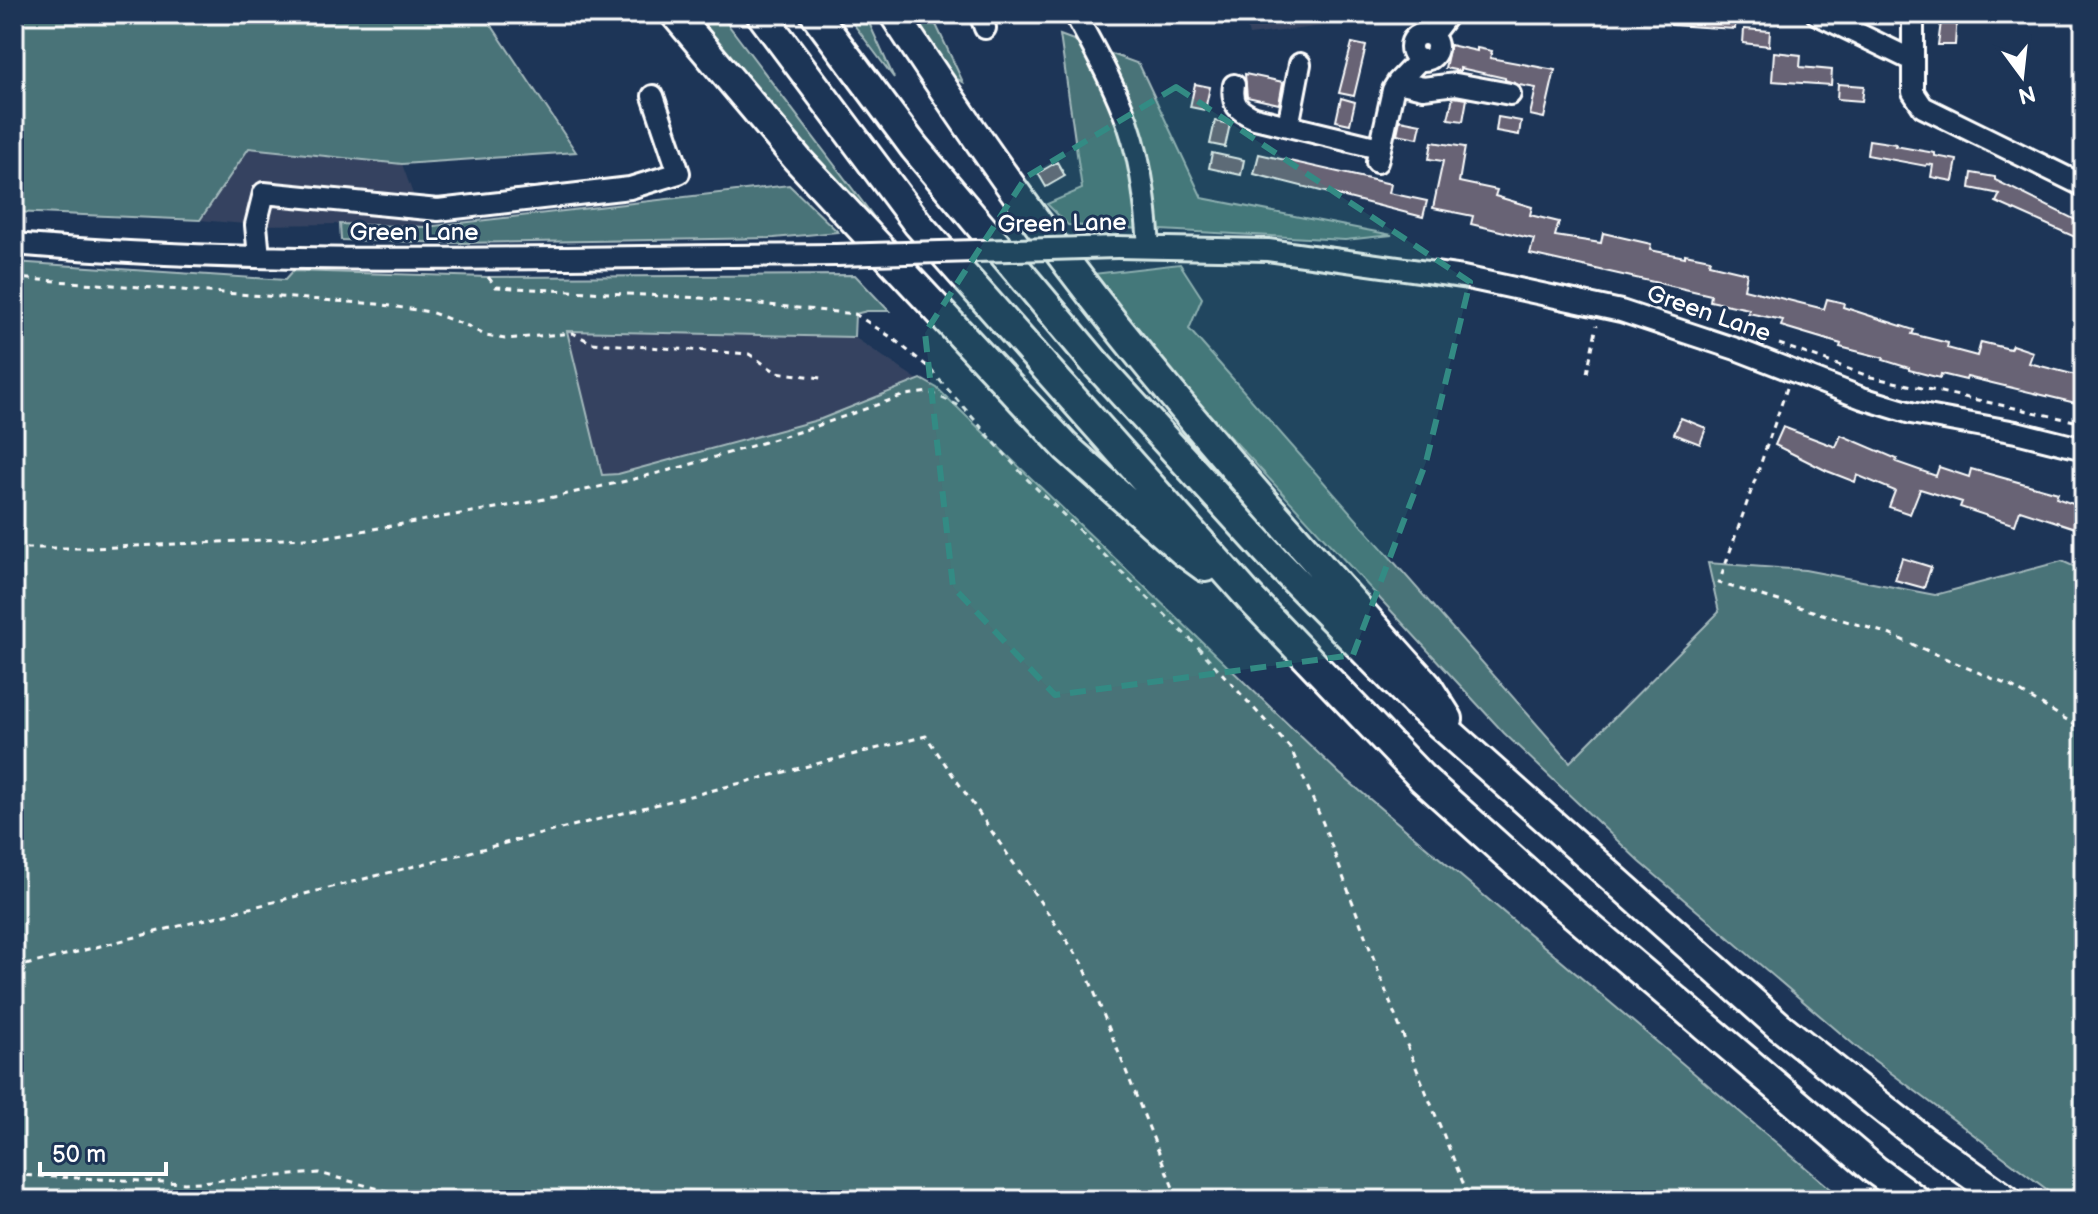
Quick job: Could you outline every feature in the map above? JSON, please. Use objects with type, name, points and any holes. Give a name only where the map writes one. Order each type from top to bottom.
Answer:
[{"type":"highway","points":[[675,14],[798,160],[1066,447],[1183,551],[1249,597]]},
{"type":"highway","points":[[761,14],[918,224],[1249,597],[1445,799],[1561,903],[1875,1170],[1916,1200]]},
{"type":"highway","points":[[815,14],[914,147],[1097,365],[1274,559],[1414,701],[1778,1025],[1923,1140],[2007,1200]]},
{"type":"highway","points":[[894,14],[944,91],[1090,292],[1265,504],[1427,686],[1468,750]]},
{"type":"street","points":[[1075,14],[1128,123],[1145,195],[1149,247]]},
{"type":"street","points":[[1234,85],[1232,96],[1240,112],[1378,155],[1393,90],[1419,60],[1425,61],[1435,54],[1437,47],[1431,36],[1448,14]]},
{"type":"street","points":[[1817,14],[1912,60]]},
{"type":"street","points":[[1913,14],[1913,92],[1923,107],[2084,186]]},
{"type":"street","points":[[1288,126],[1300,64]]},
{"type":"street","points":[[1398,82],[1423,88],[1456,84],[1510,94]]},
{"type":"street","points":[[259,257],[256,225],[264,193],[438,210],[630,188],[679,173],[653,96]]},
{"type":"street","name":"Green Lane","points":[[14,244],[259,257],[836,255],[1117,247],[1268,250],[1463,277],[1611,304],[1888,406],[2028,434],[2084,449]]},
{"type":"path","points":[[481,258],[488,277],[496,287],[701,298],[855,314],[891,337],[928,367],[1025,477],[1197,646],[1291,749],[1323,823],[1394,1013],[1470,1200]]},
{"type":"path","points":[[14,278],[377,304],[430,312],[486,336],[505,339],[573,333],[592,343],[749,354],[776,372],[821,378]]},
{"type":"path","points":[[1587,373],[1611,304]]},
{"type":"path","name":"Green Lane","points":[[1793,349],[1871,377],[2084,423]]},
{"type":"path","points":[[1788,386],[1719,583],[1886,633],[2010,686],[2084,730]]},
{"type":"path","points":[[14,548],[93,548],[326,537],[531,502],[640,478],[811,428],[905,395],[929,392],[964,408]]},
{"type":"path","points":[[14,968],[926,736],[1083,964],[1178,1200]]},
{"type":"path","points":[[14,1175],[185,1183],[319,1173],[421,1200]]},
{"type":"path","points":[[1737,1200],[1750,1189]]},
{"type":"highlighted area","points":[[1176,87],[1470,282],[1426,462],[1353,655],[1055,695],[953,587],[925,333],[1026,177]]},
{"type":"shaded area","points":[[1244,14],[1406,14],[1406,16],[1249,35]]},
{"type":"shaded area","points":[[249,148],[402,164],[425,227],[256,225],[200,220]]},
{"type":"shaded area","points":[[566,331],[854,337],[918,380],[821,419],[602,476]]},
{"type":"green space","points":[[14,14],[484,14],[576,152],[402,164],[249,148],[200,220],[14,212]]},
{"type":"green space","points":[[692,14],[720,14],[883,229],[834,183]]},
{"type":"green space","points":[[846,14],[865,14],[894,78]]},
{"type":"green space","points":[[911,14],[931,14],[963,82],[949,75]]},
{"type":"green space","points":[[1060,35],[1139,64],[1202,198],[1392,235],[1345,240],[1068,225],[1047,204],[1082,189]]},
{"type":"green space","points":[[789,185],[838,232],[774,238],[460,243],[341,240],[340,224],[425,227]]},
{"type":"green space","points":[[14,262],[285,280],[293,271],[488,277],[855,275],[889,311],[855,314],[854,337],[567,331],[602,475],[618,474],[821,419],[921,379],[937,388],[1340,774],[1844,1200],[266,1200],[14,1191]]},
{"type":"green space","points":[[1180,264],[1202,298],[1189,329],[1570,762],[1719,612],[1708,563],[1805,570],[1935,595],[2062,561],[2084,571],[2084,1200],[2061,1200],[1859,1049],[1640,862],[1504,733],[1143,342],[1093,274]]},
{"type":"building","points":[[1672,14],[1736,14],[1735,29],[1671,25]]},
{"type":"building","points":[[1942,14],[1957,14],[1955,45],[1938,45]]},
{"type":"building","points":[[1744,29],[1770,31],[1769,46],[1743,43]]},
{"type":"building","points":[[1352,43],[1366,46],[1354,96],[1339,93]]},
{"type":"building","points":[[1450,45],[1492,51],[1490,58],[1555,70],[1544,118],[1530,115],[1536,88],[1460,68],[1460,71],[1445,68]]},
{"type":"building","points":[[1774,52],[1801,55],[1800,67],[1832,70],[1831,85],[1772,81]]},
{"type":"building","points":[[1245,74],[1283,82],[1279,104],[1247,97]]},
{"type":"building","points":[[1195,84],[1210,87],[1205,110],[1190,107]]},
{"type":"building","points":[[1838,84],[1864,86],[1862,101],[1837,99]]},
{"type":"building","points":[[1453,97],[1467,99],[1463,121],[1448,119]]},
{"type":"building","points":[[1341,98],[1355,102],[1350,124],[1336,121]]},
{"type":"building","points":[[1498,117],[1521,121],[1519,135],[1496,131]]},
{"type":"building","points":[[1400,120],[1421,124],[1418,138],[1397,134]]},
{"type":"building","points":[[1215,121],[1230,124],[1225,147],[1210,144]]},
{"type":"building","points":[[1869,140],[1957,160],[1953,181],[1931,177],[1933,165],[1867,155]]},
{"type":"building","points":[[1432,142],[1465,147],[1459,182],[1497,190],[1495,196],[1532,207],[1530,215],[1559,222],[1555,236],[1601,243],[1603,233],[1651,244],[1650,250],[1710,259],[1709,264],[1747,273],[1744,289],[1824,309],[1827,299],[1844,303],[1843,307],[1914,330],[1912,334],[1948,343],[1947,348],[1977,356],[1981,342],[2010,349],[2012,345],[2033,352],[2029,363],[2084,377],[2084,405],[1967,377],[1966,380],[1941,374],[1940,378],[1909,370],[1884,358],[1840,347],[1841,344],[1781,326],[1783,320],[1710,301],[1711,295],[1530,254],[1534,239],[1471,224],[1473,216],[1433,208],[1443,161],[1429,159]]},
{"type":"building","points":[[1212,153],[1244,160],[1241,175],[1209,168]]},
{"type":"building","points":[[1259,154],[1391,184],[1389,193],[1427,201],[1423,217],[1254,174]]},
{"type":"building","points":[[1057,162],[1065,176],[1046,187],[1038,173]]},
{"type":"building","points":[[1972,173],[1995,177],[1995,180],[2084,224],[2084,241],[1996,202],[2000,194],[1970,188]]},
{"type":"building","points":[[1681,418],[1706,428],[1700,444],[1674,434]]},
{"type":"building","points":[[1783,427],[1836,447],[1841,435],[1897,459],[1896,462],[1936,476],[1939,467],[1969,477],[1971,469],[2058,493],[2056,498],[2082,507],[2075,528],[2020,510],[2015,525],[1960,507],[1962,502],[1920,489],[1910,514],[1889,507],[1895,491],[1857,475],[1855,482],[1775,445]]},
{"type":"building","points":[[1902,558],[1931,567],[1924,588],[1895,580]]}]
